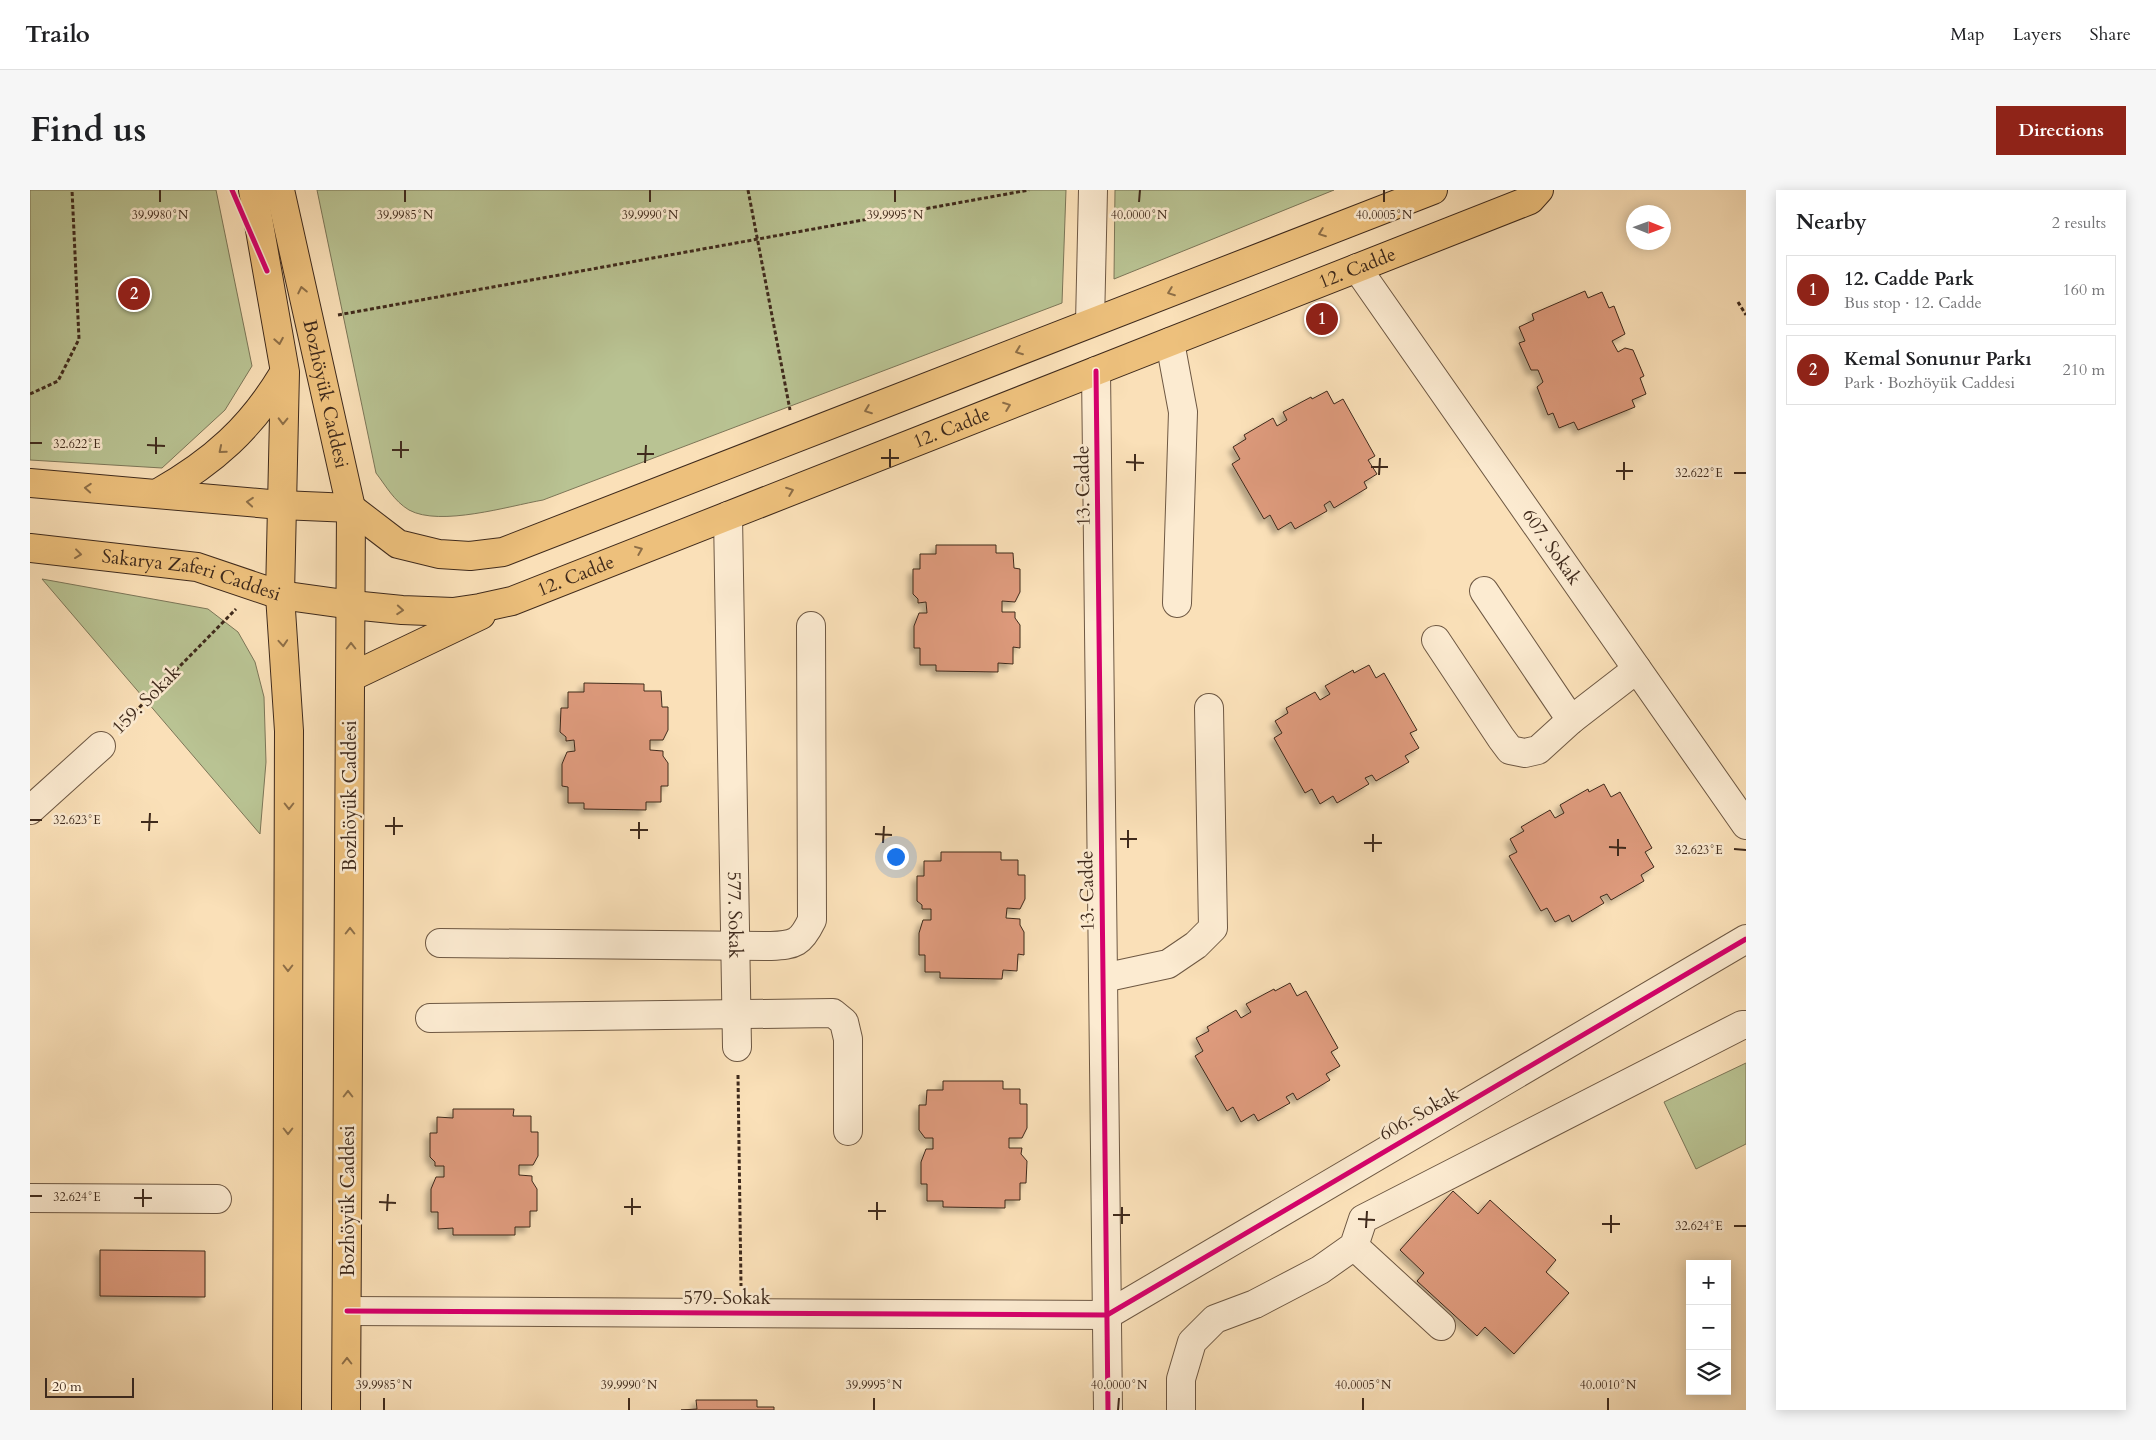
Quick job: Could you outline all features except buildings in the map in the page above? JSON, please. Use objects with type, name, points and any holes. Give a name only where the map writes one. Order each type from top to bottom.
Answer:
[{"type":"main road","name":"Bozhöyük Caddesi","points":[[253,190],[285,372],[281,505],[269,591],[289,731],[287,1410]]},
{"type":"main road","name":"Bozhöyük Caddesi","points":[[280,190],[351,508],[352,605],[346,1410]]},
{"type":"main road","points":[[30,483],[281,505],[351,508],[398,544],[439,554],[470,556],[503,552],[1433,190]]},
{"type":"main road","name":"12. Cadde","points":[[352,605],[402,610],[453,612],[512,601],[1530,200],[1540,190]]},
{"type":"main road","points":[[158,493],[197,470],[233,441],[270,396],[285,372]]},
{"type":"main road","name":"Sakarya Zaferi Caddesi","points":[[30,548],[198,567],[269,591],[352,605]]},
{"type":"main road","points":[[351,677],[512,601]]},
{"type":"street","points":[[1090,324],[1094,190]]},
{"type":"street","name":"607. Sokak","points":[[1357,268],[1746,825]]},
{"type":"street","points":[[1170,342],[1183,412],[1177,602]]},
{"type":"street","name":"13. Cadde","points":[[1096,371],[1108,1410]]},
{"type":"street","name":"577. Sokak","points":[[728,516],[737,1047]]},
{"type":"street","points":[[1484,591],[1571,720]]},
{"type":"street","points":[[440,943],[792,945],[804,936],[812,920],[811,626]]},
{"type":"street","points":[[1436,640],[1510,750],[1525,753],[1538,750],[1571,720],[1637,669]]},
{"type":"street","points":[[1103,978],[1168,964],[1196,946],[1213,928],[1209,708]]},
{"type":"street","name":"159. Sokak","points":[[30,810],[101,746]]},
{"type":"street","name":"606. Sokak","points":[[1107,1315],[1746,939]]},
{"type":"street","points":[[430,1018],[833,1013],[844,1022],[848,1039],[848,1132]]},
{"type":"street","points":[[1181,1410],[1181,1379],[1192,1342],[1215,1319],[1255,1304],[1320,1270],[1354,1246],[1363,1219],[1742,1025],[1746,1025]]},
{"type":"street","points":[[30,1198],[217,1199]]},
{"type":"street","points":[[1354,1246],[1441,1326]]},
{"type":"street","name":"579. Sokak","points":[[347,1311],[1107,1315]]},
{"type":"path","points":[[30,394],[58,381],[79,339],[72,190]]},
{"type":"path","points":[[748,190],[796,438]]},
{"type":"path","points":[[308,320],[1029,190]]},
{"type":"path","points":[[1738,302],[1746,315]]},
{"type":"path","points":[[737,1047],[742,1313]]},
{"type":"green space","points":[[30,190],[216,190],[252,366],[225,410],[162,468],[30,460]]},
{"type":"green space","points":[[317,190],[1066,190],[1062,303],[543,500],[475,514],[456,516],[422,515],[409,510],[399,502],[376,473]]},
{"type":"green space","points":[[1115,190],[1334,190],[1114,279]]},
{"type":"green space","points":[[42,579],[208,609],[238,632],[255,662],[264,697],[266,762],[260,834]]},
{"type":"green space","points":[[1746,1063],[1746,1144],[1696,1169],[1664,1102]]},
{"type":"cycle path","points":[[232,190],[267,271]]},
{"type":"cycle path","points":[[1096,371],[1108,1410]]},
{"type":"cycle path","points":[[347,1311],[1107,1315],[1746,939]]},
{"type":"place","name":"Kemal Sonunur Parkı","points":[[134,294]]},
{"type":"place","name":"12. Cadde Park","points":[[1322,319]]}]
